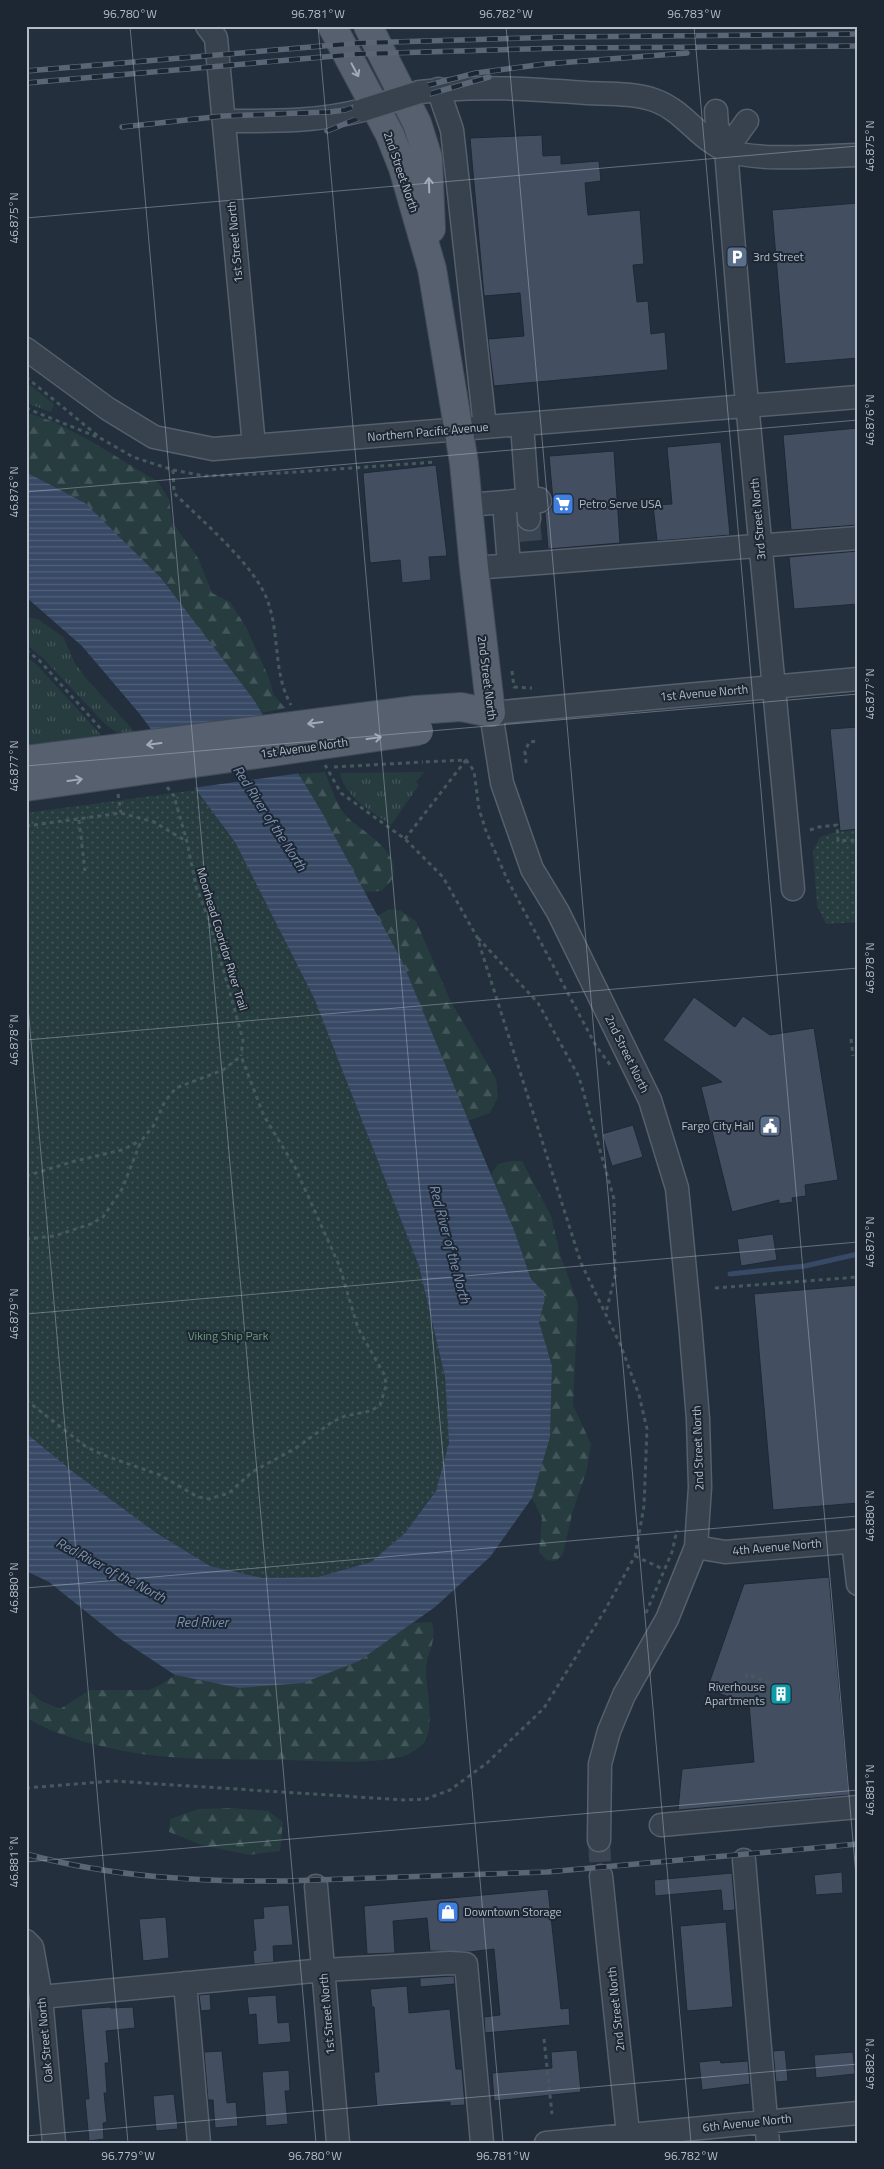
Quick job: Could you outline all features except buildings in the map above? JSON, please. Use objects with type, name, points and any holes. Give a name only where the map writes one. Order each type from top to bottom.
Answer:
[{"type":"main road","name":"2nd Street North","points":[[332,26],[390,135],[403,168],[432,269],[472,428],[468,505],[491,713]]},
{"type":"main road","name":"2nd Street North","points":[[368,26],[417,123],[428,158],[432,269]]},
{"type":"main road","name":"1st Avenue North","points":[[26,760],[417,721],[463,723],[491,713]]},
{"type":"main road","name":"1st Avenue North","points":[[26,787],[417,721]]},
{"type":"street","name":"1st Street North","points":[[212,32],[224,121],[254,446]]},
{"type":"street","points":[[224,121],[341,116],[429,90],[456,88],[552,91],[643,97],[670,107],[705,138],[726,150],[755,156],[858,155]]},
{"type":"street","points":[[429,90],[452,130],[472,428]]},
{"type":"street","name":"3rd Street North","points":[[716,111],[717,126],[726,150],[760,546],[793,889]]},
{"type":"street","points":[[726,150],[747,121]]},
{"type":"street","name":"Northern Pacific Avenue","points":[[26,349],[108,409],[154,437],[213,449],[858,397]]},
{"type":"street","points":[[468,505],[504,502],[533,512],[522,424]]},
{"type":"street","points":[[504,502],[509,565]]},
{"type":"street","points":[[474,568],[509,565],[538,558],[760,546],[858,538]]},
{"type":"street","name":"1st Avenue North","points":[[491,713],[858,679]]},
{"type":"street","name":"2nd Street North","points":[[491,713],[502,783],[532,869],[558,912],[650,1100],[676,1188],[698,1419],[700,1488],[696,1547],[667,1619],[624,1695],[609,1731],[600,1764],[599,1840]]},
{"type":"street","points":[[856,1541],[858,1584]]},
{"type":"street","name":"4th Avenue North","points":[[696,1547],[725,1552],[856,1541]]},
{"type":"street","points":[[661,1825],[858,1807]]},
{"type":"street","points":[[744,1860],[767,2132]]},
{"type":"street","name":"2nd Street North","points":[[602,1876],[629,2139]]},
{"type":"street","name":"1st Street North","points":[[316,1886],[338,2143]]},
{"type":"street","name":"Oak Street North","points":[[26,1941],[32,1946],[41,1997],[54,2143]]},
{"type":"street","points":[[41,1997],[324,1970],[450,1963],[466,1964],[482,2143]]},
{"type":"street","points":[[184,1983],[199,2143]]},
{"type":"street","name":"6th Avenue North","points":[[546,2143],[767,2132],[858,2112]]},
{"type":"path","points":[[26,377],[102,439],[133,458],[173,470],[205,476],[232,476],[436,462]]},
{"type":"path","points":[[26,408],[102,439]]},
{"type":"path","points":[[173,470],[174,493],[254,574],[268,601],[275,629],[277,660],[286,695],[295,711]]},
{"type":"path","points":[[26,650],[39,660],[105,732]]},
{"type":"path","points":[[512,671],[514,687],[532,688]]},
{"type":"path","points":[[526,763],[525,752],[529,742],[537,740]]},
{"type":"path","points":[[26,1788],[113,1781],[405,1800],[426,1799],[450,1790],[486,1763],[544,1708],[605,1610],[635,1556],[644,1506],[647,1429],[639,1395],[606,1313],[581,1263],[477,937],[443,877],[405,839],[341,793],[323,760]]},
{"type":"path","points":[[405,839],[466,760]]},
{"type":"path","points":[[423,762],[466,760]]},
{"type":"path","points":[[466,760],[474,771],[479,809],[486,831],[508,879],[596,1046],[612,1068]]},
{"type":"path","name":"Moorhead Cooridor River Trail","points":[[26,1400],[86,1446],[103,1455],[160,1475],[198,1497],[209,1499],[229,1493],[252,1472],[296,1448],[332,1422],[345,1416],[371,1410],[380,1405],[386,1386],[385,1376],[358,1328],[336,1256],[295,1167],[264,1116],[241,1056],[243,1040],[209,921],[196,886],[187,842],[174,796],[164,784]]},
{"type":"path","points":[[26,826],[121,813],[154,822],[187,842]]},
{"type":"path","points":[[79,820],[85,871]]},
{"type":"path","points":[[810,830],[837,825],[838,841],[858,840]]},
{"type":"path","points":[[477,937],[538,1003],[579,1077],[614,1199],[615,1276],[606,1313]]},
{"type":"path","points":[[851,1039],[853,1056]]},
{"type":"path","points":[[26,1239],[54,1236],[91,1224],[103,1217],[122,1189],[141,1141],[154,1124],[165,1101],[176,1088],[223,1070],[241,1056]]},
{"type":"path","points":[[26,1176],[75,1160],[122,1150],[141,1141]]},
{"type":"path","points":[[715,1288],[858,1278]]},
{"type":"path","points":[[645,1617],[663,1569],[672,1552],[677,1527]]},
{"type":"path","points":[[635,1556],[663,1569]]},
{"type":"path","points":[[737,1700],[747,1674],[790,1691]]},
{"type":"path","points":[[544,2039],[552,2114]]},
{"type":"green space","points":[[26,382],[54,404],[51,412],[26,403]]},
{"type":"green space","points":[[26,412],[54,422],[89,440],[158,482],[169,499],[172,522],[198,558],[212,593],[230,602],[246,627],[269,678],[273,694],[285,708],[262,713],[254,700],[85,503],[26,472]]},
{"type":"green space","points":[[26,617],[38,619],[63,637],[75,663],[85,677],[135,732],[119,734],[106,725],[43,658],[26,644]]},
{"type":"green space","points":[[26,657],[36,664],[103,737],[26,746]]},
{"type":"green space","points":[[325,772],[334,796],[343,812],[353,823],[371,836],[387,852],[392,860],[394,869],[392,879],[381,891],[364,892],[299,774]]},
{"type":"green space","points":[[424,772],[416,782],[419,785],[391,825],[353,797],[343,782],[340,773]]},
{"type":"green space","name":"Viking Ship Park","points":[[196,790],[235,842],[314,998],[419,1266],[445,1377],[450,1443],[436,1491],[405,1533],[371,1562],[318,1577],[263,1578],[210,1566],[158,1534],[72,1471],[26,1433],[26,813]]},
{"type":"green space","points":[[858,829],[858,922],[826,924],[817,905],[813,851],[820,837],[840,831]]},
{"type":"green space","points":[[390,909],[401,911],[416,921],[450,1000],[496,1079],[498,1097],[490,1113],[468,1121],[402,961],[377,916]]},
{"type":"green space","points":[[522,1161],[551,1216],[560,1254],[578,1304],[573,1405],[591,1444],[587,1469],[572,1514],[563,1554],[556,1561],[546,1560],[539,1552],[542,1518],[532,1498],[550,1436],[552,1366],[539,1322],[545,1299],[541,1289],[531,1279],[514,1230],[491,1175],[498,1164]]},
{"type":"green space","points":[[432,1622],[433,1642],[426,1670],[430,1710],[429,1731],[426,1740],[421,1746],[404,1756],[376,1761],[346,1762],[168,1757],[117,1750],[90,1743],[48,1729],[26,1717],[26,1689],[41,1701],[60,1709],[90,1690],[149,1690],[175,1675],[239,1688],[359,1661],[413,1623]]},
{"type":"green space","points":[[232,1808],[268,1811],[283,1822],[280,1851],[249,1855],[202,1845],[169,1832],[170,1819],[198,1809]]},
{"type":"water","name":"Red River","points":[[26,472],[85,503],[161,578],[254,700],[321,811],[402,961],[514,1230],[531,1279],[541,1289],[545,1299],[539,1322],[552,1366],[550,1437],[532,1498],[490,1557],[435,1607],[359,1661],[303,1683],[239,1688],[175,1675],[119,1638],[49,1582],[26,1571],[26,1433],[72,1471],[158,1534],[210,1566],[263,1578],[318,1577],[371,1562],[405,1533],[436,1491],[449,1443],[445,1377],[419,1266],[314,998],[235,842],[139,713],[82,646],[26,597]]},
{"type":"pier","points":[[267,715],[301,773],[192,788],[150,733]]},
{"type":"waterway","points":[[730,1274],[805,1266],[858,1254]]},
{"type":"tunnel","points":[[529,519],[532,553]]},
{"type":"tunnel","points":[[599,1840],[601,1876]]},
{"type":"railway","points":[[26,71],[359,43],[561,37],[858,34]]},
{"type":"railway","points":[[26,83],[358,54],[563,48],[858,46]]},
{"type":"railway","points":[[122,127],[223,116],[345,110],[386,96],[476,73],[545,64],[687,53]]},
{"type":"railway","points":[[327,131],[391,105],[489,77]]},
{"type":"railway","points":[[26,1854],[58,1862],[123,1873],[189,1879],[287,1881],[547,1872],[858,1844]]},
{"type":"place","name":"3rd Street","points":[[737,257]]},
{"type":"place","name":"Petro Serve USA","points":[[563,504]]},
{"type":"place","name":"Fargo City Hall","points":[[770,1126]]},
{"type":"place","name":"Riverhouse Apartments","points":[[781,1694]]},
{"type":"place","name":"Downtown Storage","points":[[448,1912]]},
{"type":"water label","name":"Red River of the North","points":[[270,818]]},
{"type":"water label","name":"Red River of the North","points":[[450,1244]]},
{"type":"water label","name":"Red River of the North","points":[[111,1570]]}]
